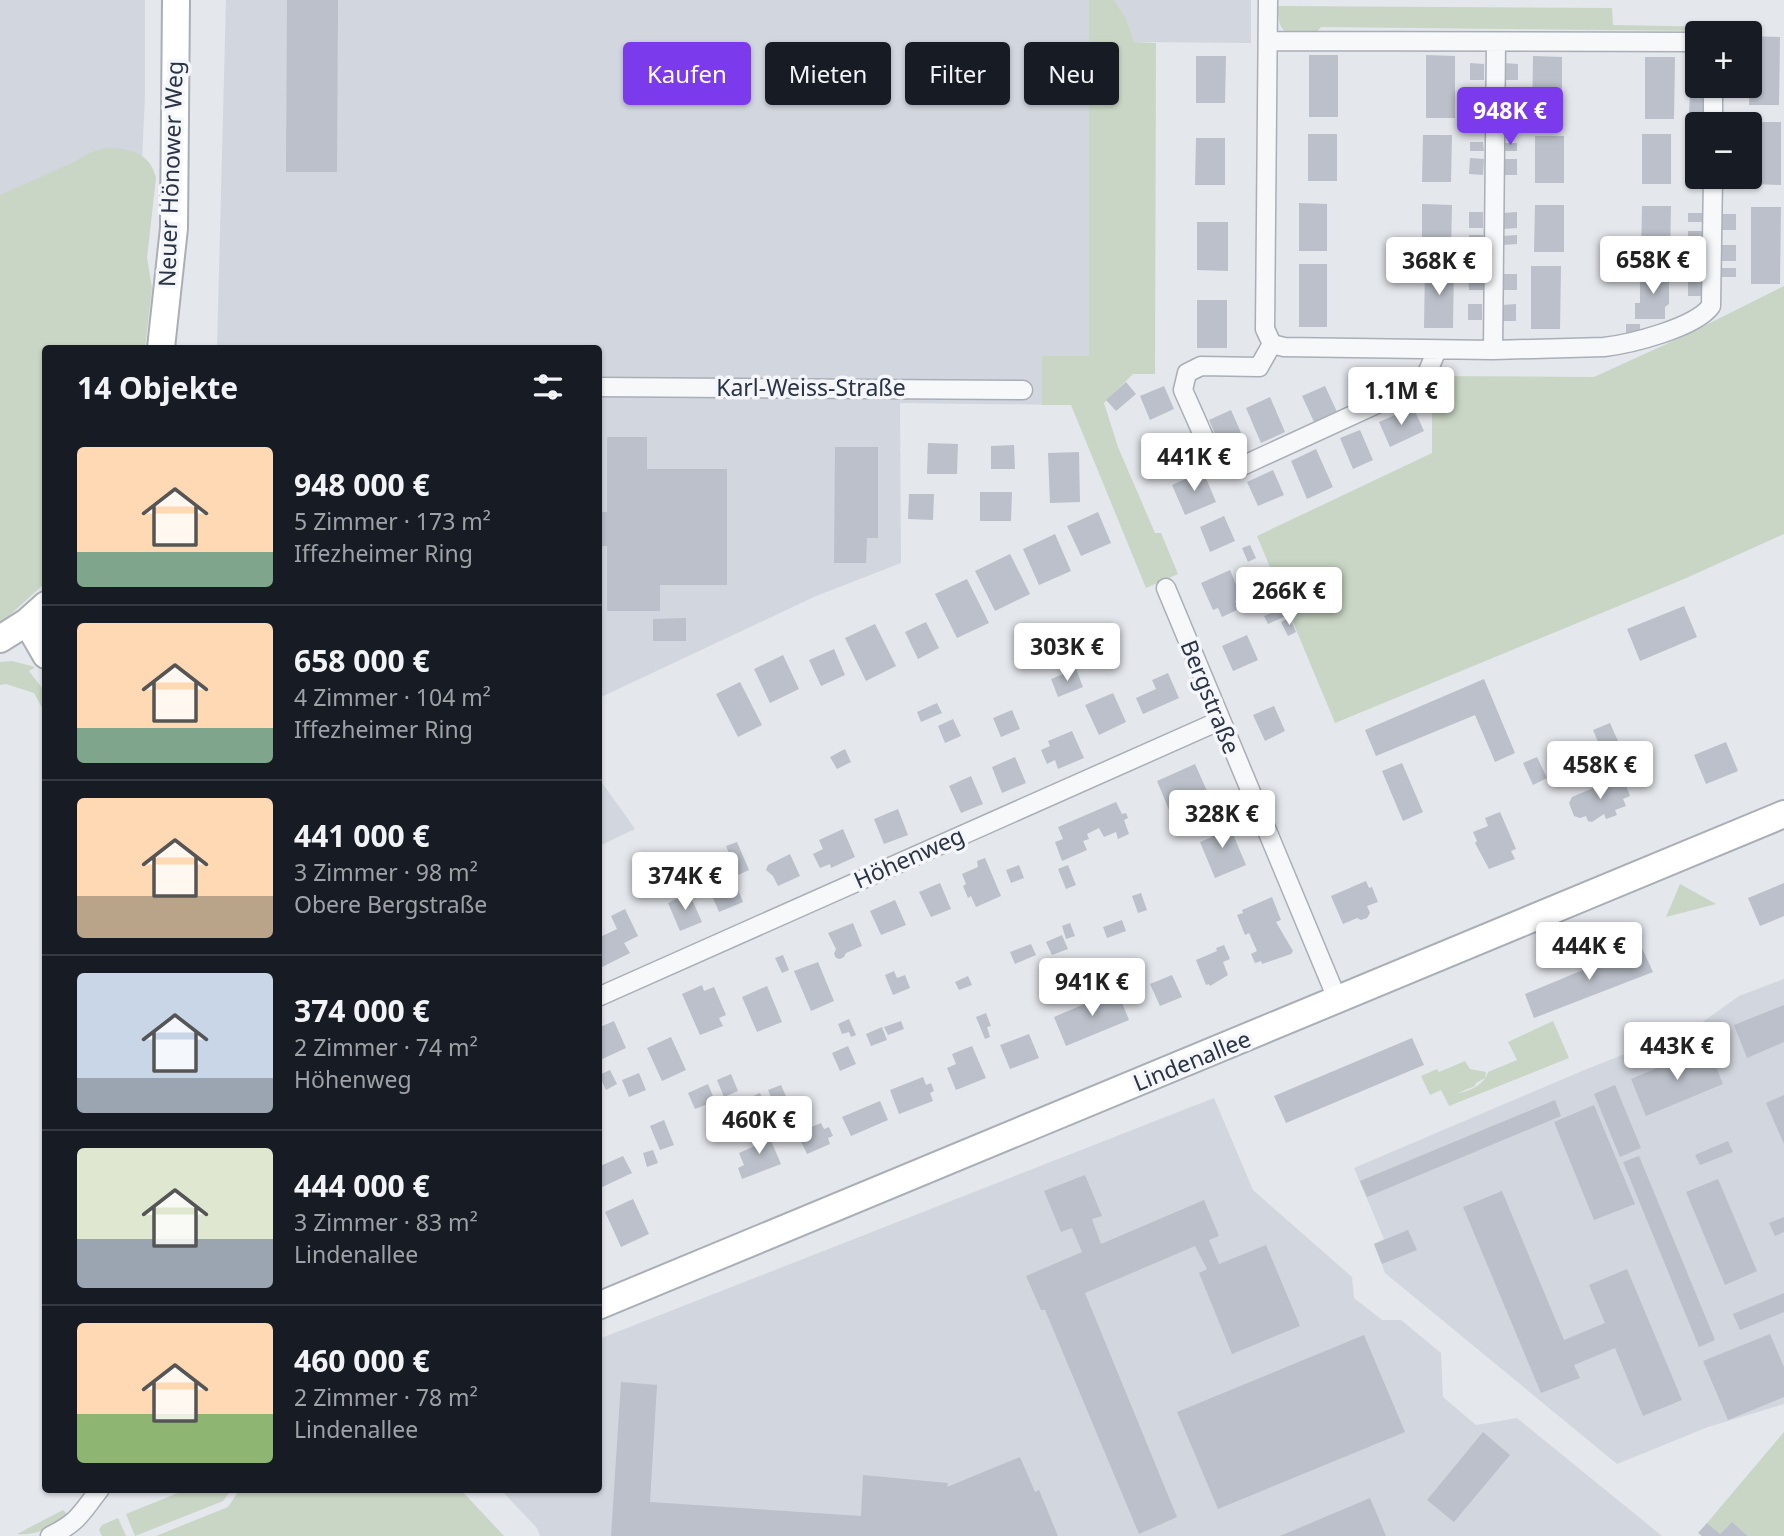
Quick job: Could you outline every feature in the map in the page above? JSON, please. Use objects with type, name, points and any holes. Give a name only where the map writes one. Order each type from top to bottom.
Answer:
[{"type":"street","name":"Neuer Hönower Weg","points":[[161,345],[174,228],[176,0]]},
{"type":"street","points":[[1268,0],[1265,329],[1272,344]]},
{"type":"street","points":[[1268,41],[1685,42]]},
{"type":"street","points":[[1493,350],[1496,42]]},
{"type":"street","points":[[1272,344],[1284,347],[1493,350],[1604,347],[1634,343],[1706,312],[1711,303],[1713,189]]},
{"type":"street","points":[[1272,344],[1259,367],[1200,366],[1186,373],[1183,390],[1216,463],[1226,467],[1242,466],[1416,386],[1428,371],[1437,350]]},
{"type":"street","name":"Karl-Weiss-Straße","points":[[602,387],[1023,390]]},
{"type":"street","name":"Bergstraße","points":[[1166,587],[1219,721],[1338,1000]]},
{"type":"street","points":[[0,639],[36,614],[42,639]]},
{"type":"street","name":"Höhenweg","points":[[602,995],[1219,721]]},
{"type":"street","name":"Lindenallee","points":[[602,1304],[1784,814]]},
{"type":"street","points":[[50,1536],[65,1529],[83,1514],[97,1493]]},
{"type":"shaded area","points":[[0,0],[145,0],[145,94],[134,343],[42,345],[42,370],[0,602]]},
{"type":"shaded area","points":[[226,0],[1089,0],[1089,42],[1024,42],[1024,105],[1089,105],[1089,356],[1071,405],[900,403],[901,563],[816,596],[602,697],[602,345],[217,345]]},
{"type":"shaded area","points":[[1114,0],[1251,0],[1251,43],[1134,42],[1126,18]]},
{"type":"shaded area","points":[[602,783],[635,829],[602,845]]},
{"type":"shaded area","points":[[1784,979],[1784,1404],[1708,1427],[1617,1464],[1385,1273],[1374,1244],[1384,1239],[1354,1168],[1700,1024],[1739,996]]},
{"type":"shaded area","points":[[1214,1098],[1253,1190],[1352,1277],[1354,1298],[1382,1320],[1401,1320],[1441,1353],[1443,1397],[1476,1425],[1517,1418],[1662,1536],[540,1536],[537,1528],[504,1493],[602,1493],[602,1338]]},
{"type":"green space","points":[[1089,0],[1114,0],[1126,18],[1134,42],[1156,43],[1155,374],[1133,374],[1104,403],[1118,447],[1155,533],[1161,533],[1178,574],[1146,588],[1071,405],[1042,405],[1042,356],[1089,356],[1089,105],[1119,105],[1119,42],[1089,42]]},
{"type":"green space","points":[[1278,6],[1612,8],[1613,25],[1685,26],[1685,31],[1321,27],[1315,34],[1297,34],[1282,29]]},
{"type":"green space","points":[[105,148],[137,153],[149,162],[156,178],[147,258],[152,288],[145,345],[42,345],[42,586],[0,624],[0,195]]},
{"type":"green space","points":[[1784,286],[1784,534],[1684,579],[1335,723],[1257,536],[1432,453],[1432,376],[1594,377]]},
{"type":"green space","points":[[12,661],[35,667],[29,671],[42,688],[42,708],[34,693],[6,684],[0,685],[0,662]]},
{"type":"green space","points":[[1680,884],[1716,904],[1666,917]]},
{"type":"green space","points":[[1553,1021],[1569,1058],[1449,1106],[1441,1090],[1430,1095],[1421,1076],[1465,1061],[1470,1069],[1486,1072],[1485,1078],[1488,1072],[1517,1060],[1508,1042]],"holes":[[[1485,1078],[1472,1089],[1458,1093],[1475,1086]]]},
{"type":"green space","points":[[1784,1432],[1784,1536],[1748,1536],[1732,1522],[1720,1534],[1707,1523]]},
{"type":"green space","points":[[178,1493],[229,1493],[223,1501],[135,1536],[126,1514]]},
{"type":"green space","points":[[237,1493],[464,1493],[504,1536],[156,1536],[228,1507]]},
{"type":"green space","points":[[63,1510],[67,1514],[50,1527],[31,1534],[17,1534]]},
{"type":"green space","points":[[118,1518],[126,1536],[102,1536],[99,1530],[102,1525]]},
{"type":"building","points":[[287,0],[338,0],[337,172],[286,172]]},
{"type":"building","points":[[1762,36],[1780,37],[1779,105],[1749,105],[1749,98],[1762,98]]},
{"type":"building","points":[[1309,55],[1338,55],[1338,117],[1309,117]]},
{"type":"building","points":[[1426,55],[1455,56],[1455,118],[1426,118]]},
{"type":"building","points":[[1196,56],[1226,56],[1225,103],[1196,103]]},
{"type":"building","points":[[1533,56],[1562,57],[1562,119],[1532,119]]},
{"type":"building","points":[[1645,57],[1675,57],[1674,119],[1645,119]]},
{"type":"building","points":[[1470,63],[1484,64],[1484,80],[1470,80]]},
{"type":"building","points":[[1503,63],[1518,64],[1518,80],[1504,80]]},
{"type":"building","points":[[1470,94],[1484,95],[1484,111],[1470,110]]},
{"type":"building","points":[[1504,94],[1517,95],[1517,111],[1503,111]]},
{"type":"building","points":[[1690,98],[1704,98],[1703,112],[1689,112]]},
{"type":"building","points":[[1762,122],[1781,122],[1781,185],[1762,184]]},
{"type":"building","points":[[1308,134],[1337,134],[1337,181],[1308,181]]},
{"type":"building","points":[[1642,134],[1671,134],[1671,184],[1642,184]]},
{"type":"building","points":[[1423,135],[1452,135],[1451,182],[1422,182]]},
{"type":"building","points":[[1535,136],[1564,136],[1564,183],[1535,183]]},
{"type":"building","points":[[1196,138],[1225,138],[1225,185],[1195,185]]},
{"type":"building","points":[[1470,142],[1483,142],[1484,151],[1470,151]]},
{"type":"building","points":[[1503,143],[1517,143],[1517,151],[1503,151]]},
{"type":"building","points":[[1470,158],[1484,159],[1483,175],[1469,174]]},
{"type":"building","points":[[1503,159],[1517,159],[1517,175],[1503,175]]},
{"type":"building","points":[[1299,203],[1327,204],[1327,251],[1299,251]]},
{"type":"building","points":[[1422,204],[1452,205],[1451,251],[1422,251]]},
{"type":"building","points":[[1535,205],[1564,205],[1564,252],[1534,252]]},
{"type":"building","points":[[1642,206],[1671,206],[1670,256],[1641,255]]},
{"type":"building","points":[[1751,207],[1781,207],[1780,284],[1751,284]]},
{"type":"building","points":[[1469,212],[1483,212],[1483,228],[1469,228]]},
{"type":"building","points":[[1517,212],[1517,228],[1503,229],[1503,213]]},
{"type":"building","points":[[1688,213],[1703,213],[1702,222],[1688,222]]},
{"type":"building","points":[[1722,214],[1736,214],[1736,230],[1722,230]]},
{"type":"building","points":[[1197,222],[1228,222],[1228,271],[1197,270]]},
{"type":"building","points":[[1688,231],[1703,231],[1703,246],[1688,247]]},
{"type":"building","points":[[1469,235],[1483,235],[1483,244],[1469,244]]},
{"type":"building","points":[[1517,235],[1517,244],[1503,245],[1503,236]]},
{"type":"building","points":[[1722,245],[1736,245],[1736,261],[1721,261]]},
{"type":"building","points":[[1299,264],[1327,264],[1327,327],[1299,327]]},
{"type":"building","points":[[1454,265],[1453,328],[1424,328],[1425,266]]},
{"type":"building","points":[[1531,266],[1561,266],[1560,329],[1531,329]]},
{"type":"building","points":[[1722,268],[1736,268],[1736,277],[1722,277]]},
{"type":"building","points":[[1640,272],[1669,272],[1669,304],[1665,307],[1665,319],[1635,319],[1635,303],[1640,303]]},
{"type":"building","points":[[1483,273],[1483,290],[1469,290],[1468,274]]},
{"type":"building","points":[[1502,274],[1517,274],[1517,290],[1502,290]]},
{"type":"building","points":[[1688,280],[1702,280],[1702,296],[1688,296]]},
{"type":"building","points":[[1197,300],[1227,300],[1227,348],[1197,348]]},
{"type":"building","points":[[1468,304],[1482,304],[1482,320],[1468,320]]},
{"type":"building","points":[[1516,304],[1516,321],[1502,321],[1502,305]]},
{"type":"building","points":[[1626,324],[1640,324],[1640,333],[1626,333]]},
{"type":"building","points":[[1126,382],[1136,394],[1116,411],[1106,400]]},
{"type":"building","points":[[1164,386],[1174,409],[1150,420],[1140,396]]},
{"type":"building","points":[[1325,386],[1338,414],[1315,424],[1302,396]]},
{"type":"building","points":[[1270,397],[1285,432],[1261,443],[1246,408]]},
{"type":"building","points":[[1413,407],[1424,431],[1390,447],[1379,422]]},
{"type":"building","points":[[1231,410],[1246,444],[1224,454],[1209,420]]},
{"type":"building","points":[[1360,430],[1373,460],[1353,469],[1340,438]]},
{"type":"building","points":[[1185,433],[1194,455],[1166,467],[1157,445]]},
{"type":"building","points":[[607,437],[647,437],[647,469],[727,469],[727,585],[660,585],[660,611],[607,611],[607,546],[602,546],[602,512],[607,512]]},
{"type":"building","points":[[928,443],[958,444],[957,474],[927,474]]},
{"type":"building","points":[[1014,445],[1015,469],[991,469],[991,446]]},
{"type":"building","points":[[835,447],[878,447],[878,538],[867,538],[866,563],[834,563]]},
{"type":"building","points":[[1316,449],[1333,487],[1307,499],[1291,461]]},
{"type":"building","points":[[1079,452],[1080,502],[1050,503],[1048,453]]},
{"type":"building","points":[[1273,470],[1284,495],[1258,506],[1247,482]]},
{"type":"building","points":[[1203,471],[1216,502],[1185,515],[1172,485]]},
{"type":"building","points":[[980,492],[1012,492],[1011,521],[980,521]]},
{"type":"building","points":[[909,494],[934,494],[933,520],[908,519]]},
{"type":"building","points":[[1098,512],[1111,543],[1081,556],[1067,526]]},
{"type":"building","points":[[1224,516],[1235,541],[1210,552],[1200,527]]},
{"type":"building","points":[[1055,534],[1071,571],[1039,585],[1023,549]]},
{"type":"building","points":[[1250,545],[1256,558],[1248,562],[1242,548]]},
{"type":"building","points":[[1010,554],[1030,594],[995,611],[975,571]]},
{"type":"building","points":[[1230,570],[1242,599],[1235,601],[1239,609],[1222,617],[1218,608],[1213,610],[1201,583]]},
{"type":"building","points":[[967,579],[989,623],[957,638],[935,594]]},
{"type":"building","points":[[1684,606],[1697,637],[1640,661],[1627,629]]},
{"type":"building","points":[[1284,607],[1288,615],[1268,624],[1264,616]]},
{"type":"building","points":[[686,618],[686,641],[653,641],[653,619]]},
{"type":"building","points":[[1290,618],[1296,632],[1288,636],[1281,622]]},
{"type":"building","points":[[926,622],[939,648],[918,659],[905,632]]},
{"type":"building","points":[[875,624],[896,666],[866,681],[845,638]]},
{"type":"building","points":[[1247,635],[1258,660],[1233,671],[1222,646]]},
{"type":"building","points":[[834,649],[845,675],[821,686],[809,660]]},
{"type":"building","points":[[783,655],[799,689],[770,703],[754,669]]},
{"type":"building","points":[[1076,669],[1083,687],[1058,697],[1051,679]]},
{"type":"building","points":[[1168,673],[1179,698],[1143,714],[1136,698],[1156,689],[1152,680]]},
{"type":"building","points":[[1484,679],[1515,753],[1495,762],[1475,715],[1376,756],[1365,730]]},
{"type":"building","points":[[740,682],[762,725],[738,737],[716,694]]},
{"type":"building","points":[[1113,693],[1126,722],[1099,735],[1085,705]]},
{"type":"building","points":[[937,703],[942,713],[921,722],[917,712]]},
{"type":"building","points":[[1274,706],[1285,731],[1265,741],[1253,715]]},
{"type":"building","points":[[1012,710],[1020,729],[1001,737],[993,718]]},
{"type":"building","points":[[953,719],[961,736],[945,743],[938,726]]},
{"type":"building","points":[[1610,723],[1621,748],[1604,756],[1593,730]]},
{"type":"building","points":[[1072,731],[1084,758],[1058,769],[1055,760],[1047,764],[1041,750],[1050,746],[1048,741]]},
{"type":"building","points":[[1726,742],[1738,771],[1706,784],[1694,755]]},
{"type":"building","points":[[845,749],[851,762],[837,769],[830,757]]},
{"type":"building","points":[[1015,757],[1026,783],[1002,793],[992,767]]},
{"type":"building","points":[[1537,757],[1547,778],[1533,785],[1523,763]]},
{"type":"building","points":[[1402,763],[1423,812],[1403,821],[1382,771]]},
{"type":"building","points":[[1195,764],[1211,800],[1172,817],[1157,781]]},
{"type":"building","points":[[971,776],[983,804],[961,813],[949,786]]},
{"type":"building","points":[[1615,779],[1618,786],[1625,783],[1630,796],[1623,799],[1626,806],[1615,810],[1617,815],[1606,819],[1604,814],[1592,822],[1588,821],[1586,816],[1574,816],[1569,803],[1572,797]]},
{"type":"building","points":[[1116,802],[1122,814],[1126,813],[1128,818],[1124,820],[1129,834],[1118,839],[1116,832],[1104,837],[1099,828],[1087,834],[1089,839],[1083,841],[1087,850],[1062,861],[1055,842],[1063,839],[1058,827]]},
{"type":"building","points":[[898,809],[908,835],[884,844],[874,819]]},
{"type":"building","points":[[1500,812],[1516,849],[1511,851],[1515,859],[1489,869],[1475,843],[1477,841],[1473,832],[1488,826],[1485,818]]},
{"type":"building","points":[[1227,820],[1246,865],[1215,878],[1200,842],[1212,837],[1208,828]]},
{"type":"building","points":[[843,829],[855,857],[831,868],[830,864],[820,868],[813,854],[823,849],[819,840]]},
{"type":"building","points":[[737,842],[749,870],[738,875],[726,846]]},
{"type":"building","points":[[790,854],[800,876],[778,886],[766,870],[768,865]]},
{"type":"building","points":[[985,858],[1001,896],[976,907],[971,896],[968,898],[962,874],[978,867],[977,861]]},
{"type":"building","points":[[1019,865],[1024,878],[1011,883],[1006,870]]},
{"type":"building","points":[[1068,865],[1076,885],[1066,889],[1058,869]]},
{"type":"building","points":[[719,870],[723,879],[732,875],[743,902],[719,912],[704,877]]},
{"type":"building","points":[[1366,881],[1369,888],[1372,887],[1378,902],[1367,906],[1370,913],[1367,918],[1357,918],[1343,924],[1331,896]]},
{"type":"building","points":[[940,883],[951,909],[931,917],[919,892]]},
{"type":"building","points":[[1784,883],[1784,916],[1760,926],[1748,898]]},
{"type":"building","points":[[689,893],[702,922],[680,931],[668,903]]},
{"type":"building","points":[[1141,893],[1147,910],[1138,913],[1132,896]]},
{"type":"building","points":[[1272,897],[1281,920],[1276,922],[1293,951],[1262,964],[1261,961],[1255,963],[1251,954],[1257,951],[1249,933],[1245,935],[1237,915],[1243,913],[1242,910]]},
{"type":"building","points":[[895,900],[906,925],[881,935],[870,911]]},
{"type":"building","points":[[625,909],[638,936],[624,943],[630,953],[602,967],[602,936],[617,929],[611,916]]},
{"type":"building","points":[[1122,920],[1126,931],[1107,938],[1103,927]]},
{"type":"building","points":[[853,923],[862,946],[846,953],[840,959],[836,958],[836,949],[828,933]]},
{"type":"building","points":[[1070,923],[1075,936],[1066,939],[1062,926]]},
{"type":"building","points":[[1062,935],[1068,949],[1052,955],[1046,942]]},
{"type":"building","points":[[1031,944],[1036,955],[1015,964],[1010,952]]},
{"type":"building","points":[[1224,945],[1230,959],[1223,962],[1228,975],[1210,986],[1206,985],[1196,960]]},
{"type":"building","points":[[1641,946],[1653,972],[1534,1018],[1525,994]]},
{"type":"building","points":[[783,955],[789,970],[782,973],[775,958]]},
{"type":"building","points":[[818,962],[834,1001],[811,1011],[794,971]]},
{"type":"building","points":[[894,971],[897,978],[905,975],[910,988],[893,995],[885,975]]},
{"type":"building","points":[[1172,975],[1182,997],[1160,1006],[1150,984]]},
{"type":"building","points":[[968,976],[972,985],[959,990],[955,982]]},
{"type":"building","points":[[702,985],[704,991],[714,987],[726,1015],[719,1018],[723,1026],[700,1035],[682,994]]},
{"type":"building","points":[[767,986],[782,1022],[757,1032],[742,997]]},
{"type":"building","points":[[1117,990],[1129,1020],[1066,1046],[1054,1017]]},
{"type":"building","points":[[1784,1005],[1784,1042],[1747,1058],[1734,1025]]},
{"type":"building","points":[[986,1013],[991,1026],[987,1027],[990,1037],[985,1039],[976,1017]]},
{"type":"building","points":[[849,1019],[856,1035],[851,1037],[849,1032],[842,1034],[838,1024]]},
{"type":"building","points":[[614,1021],[626,1048],[602,1059],[602,1026]]},
{"type":"building","points":[[901,1021],[904,1029],[888,1035],[884,1027]]},
{"type":"building","points":[[882,1027],[887,1040],[871,1046],[866,1034]]},
{"type":"building","points":[[1029,1034],[1039,1058],[1010,1069],[1000,1045]]},
{"type":"building","points":[[671,1037],[686,1070],[662,1081],[647,1048]]},
{"type":"building","points":[[1412,1038],[1424,1065],[1286,1123],[1274,1096]]},
{"type":"building","points":[[848,1046],[856,1064],[840,1071],[832,1053]]},
{"type":"building","points":[[972,1046],[986,1078],[956,1090],[947,1068],[956,1064],[952,1054]]},
{"type":"building","points":[[1708,1047],[1723,1084],[1646,1116],[1631,1079]]},
{"type":"building","points":[[610,1070],[617,1084],[606,1090],[602,1074]]},
{"type":"building","points":[[639,1073],[646,1090],[629,1097],[622,1080]]},
{"type":"building","points":[[731,1074],[738,1091],[724,1097],[717,1080]]},
{"type":"building","points":[[923,1077],[926,1085],[931,1083],[933,1101],[899,1114],[890,1090]]},
{"type":"building","points":[[708,1084],[715,1101],[695,1109],[688,1093]]},
{"type":"building","points":[[781,1085],[789,1103],[776,1108],[768,1090]]},
{"type":"building","points":[[1615,1085],[1641,1148],[1620,1157],[1594,1094]]},
{"type":"building","points":[[760,1093],[768,1112],[759,1116],[751,1097]]},
{"type":"building","points":[[1784,1095],[1784,1144],[1766,1103]]},
{"type":"building","points":[[1555,1100],[1561,1116],[1367,1197],[1360,1181]]},
{"type":"building","points":[[880,1101],[888,1120],[851,1136],[842,1117]]},
{"type":"building","points":[[1594,1105],[1635,1204],[1594,1220],[1554,1122]]},
{"type":"building","points":[[751,1113],[754,1121],[743,1126],[740,1118]]},
{"type":"building","points":[[664,1120],[674,1145],[660,1150],[650,1126]]},
{"type":"building","points":[[821,1123],[824,1129],[829,1127],[833,1136],[828,1138],[830,1144],[807,1154],[797,1133]]},
{"type":"building","points":[[765,1127],[781,1164],[742,1179],[738,1168],[744,1165],[739,1153],[757,1145],[752,1133]]},
{"type":"building","points":[[1728,1141],[1733,1152],[1700,1165],[1695,1155]]},
{"type":"building","points":[[653,1150],[658,1163],[647,1167],[643,1153]]},
{"type":"building","points":[[623,1156],[632,1173],[602,1187],[602,1165]]},
{"type":"building","points":[[1639,1156],[1715,1340],[1699,1347],[1623,1162]]},
{"type":"building","points":[[1085,1175],[1102,1216],[1092,1219],[1101,1244],[1204,1200],[1219,1236],[1209,1240],[1219,1264],[1266,1245],[1300,1326],[1232,1354],[1199,1273],[1207,1269],[1195,1246],[1085,1293],[1177,1517],[1139,1534],[1045,1310],[1041,1310],[1026,1276],[1082,1252],[1072,1228],[1061,1232],[1044,1191]]},
{"type":"building","points":[[1718,1179],[1757,1271],[1725,1285],[1686,1192]]},
{"type":"building","points":[[1502,1191],[1564,1340],[1605,1323],[1589,1285],[1627,1269],[1682,1400],[1643,1416],[1615,1348],[1574,1365],[1580,1378],[1541,1393],[1463,1207]]},
{"type":"building","points":[[633,1199],[649,1234],[621,1247],[605,1212]]},
{"type":"building","points":[[1784,1217],[1784,1232],[1775,1236],[1769,1223]]},
{"type":"building","points":[[1408,1230],[1417,1250],[1382,1264],[1374,1244]]},
{"type":"building","points":[[1784,1293],[1784,1312],[1740,1330],[1733,1314]]},
{"type":"building","points":[[1770,1334],[1784,1367],[1784,1397],[1728,1420],[1703,1361]]},
{"type":"building","points":[[1364,1335],[1405,1432],[1218,1509],[1177,1412]]},
{"type":"building","points":[[621,1382],[657,1385],[650,1502],[861,1516],[863,1475],[948,1483],[947,1487],[1020,1457],[1035,1492],[1039,1490],[1058,1536],[611,1536]]},
{"type":"building","points":[[1483,1432],[1510,1455],[1454,1522],[1427,1500]]},
{"type":"building","points":[[1370,1498],[1386,1536],[1280,1536]]},
{"type":"building","points":[[1732,1522],[1748,1536],[1702,1536],[1698,1533],[1707,1523],[1720,1534]]}]
